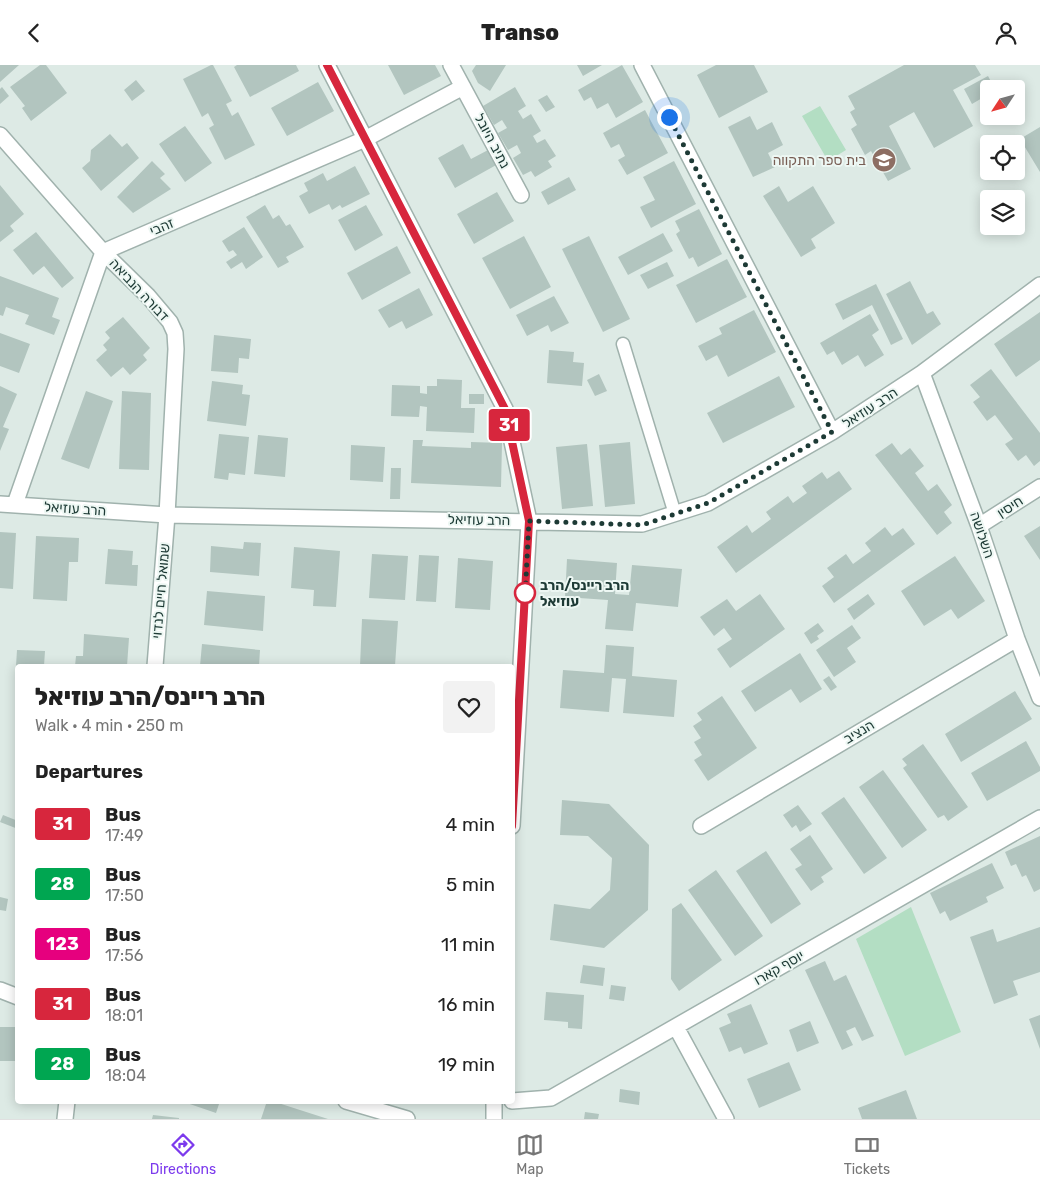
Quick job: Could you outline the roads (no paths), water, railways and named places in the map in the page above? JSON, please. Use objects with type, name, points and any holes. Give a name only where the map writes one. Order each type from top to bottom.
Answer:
[{"type":"street","points":[[327,65],[505,409],[529,521],[515,772]]},
{"type":"street","name":"נתיב היובל","points":[[451,65],[521,195]]},
{"type":"street","points":[[642,65],[832,432]]},
{"type":"street","name":"זהבי","points":[[103,252],[365,139],[463,87]]},
{"type":"street","name":"דבורה הנביאה","points":[[0,135],[103,252],[148,296],[170,322],[175,333],[176,349],[167,515]]},
{"type":"street","points":[[8,504],[103,252]]},
{"type":"street","name":"הרב עוזיאל","points":[[8,504],[167,515],[529,521],[642,525],[708,503],[832,432],[922,373],[1040,285]]},
{"type":"street","name":"השלושה","points":[[922,373],[1040,698]]},
{"type":"street","name":"חיסין","points":[[979,526],[1040,487]]},
{"type":"street","name":"שמואל חיים לנדוי","points":[[155,664],[167,515]]},
{"type":"street","name":"הנציב","points":[[702,826],[1017,639]]},
{"type":"street","name":"יוסף קארו","points":[[515,1101],[551,1098],[1040,818]]},
{"type":"street","points":[[0,990],[15,996]]},
{"type":"street","points":[[676,1027],[726,1119]]},
{"type":"street","points":[[65,1119],[67,1104]]},
{"type":"street","points":[[368,1104],[407,1119]]},
{"type":"street","points":[[494,1119],[498,1104]]},
{"type":"lane","points":[[624,344],[674,514]]},
{"type":"place","name":"בית ספר התקווה","points":[[884,160]]},
{"type":"place","name":"הרב ריינס/הרב עוזיאל","points":[[525,593]]}]
